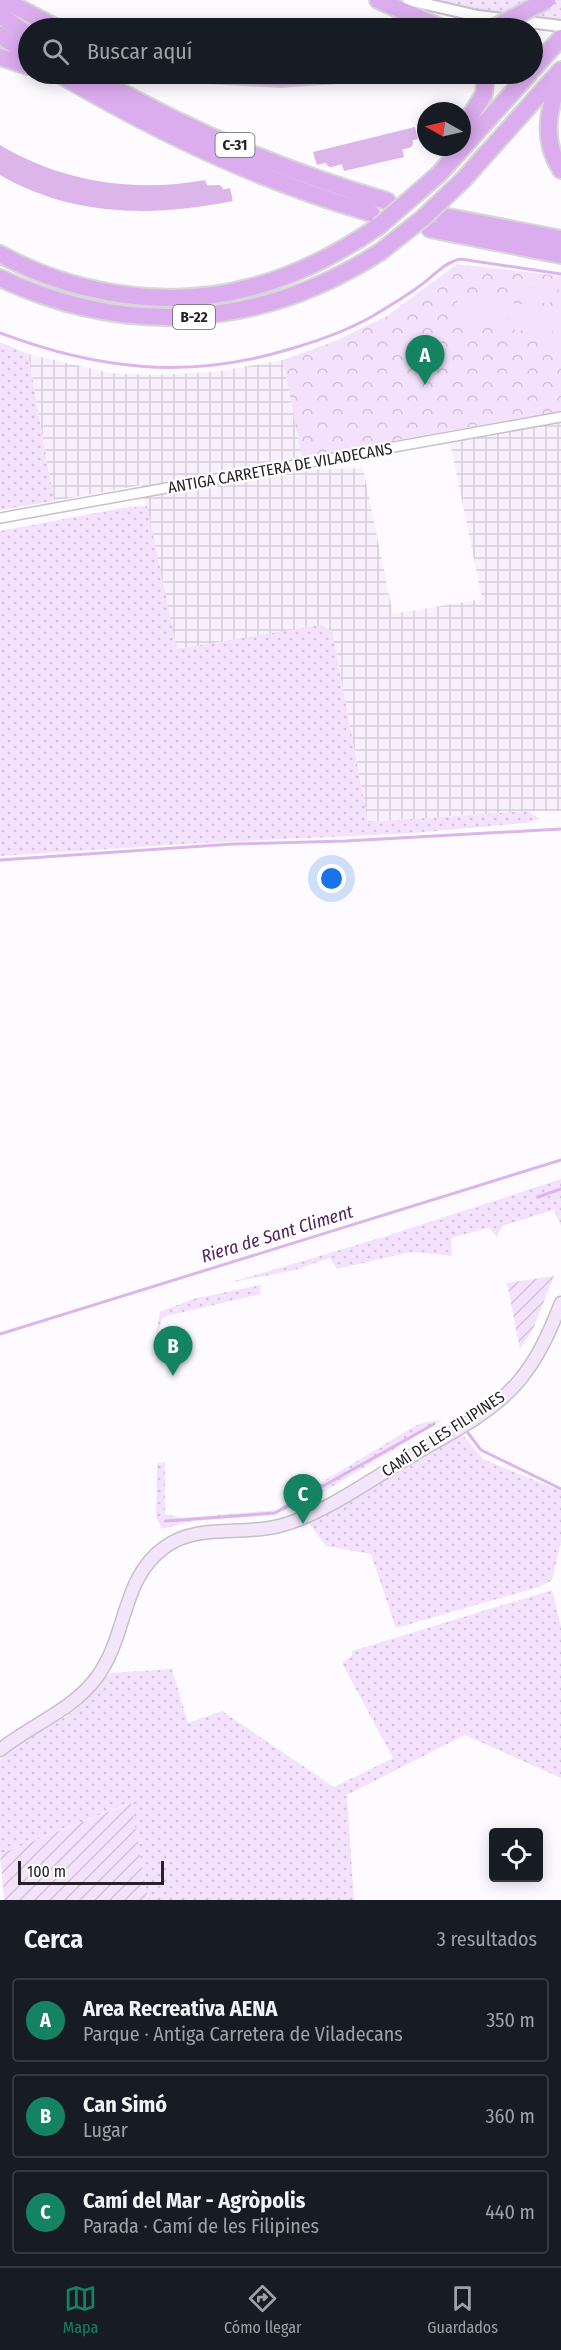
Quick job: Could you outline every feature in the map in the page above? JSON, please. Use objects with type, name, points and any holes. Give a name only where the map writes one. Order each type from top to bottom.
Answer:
[{"type":"highway","points":[[4,0],[38,18]]},
{"type":"highway","points":[[378,0],[419,18]]},
{"type":"highway","points":[[512,18],[547,0]]},
{"type":"highway","points":[[0,15],[18,28]]},
{"type":"highway","points":[[0,35],[18,47]]},
{"type":"highway","points":[[543,58],[558,41]]},
{"type":"highway","points":[[0,57],[18,63]]},
{"type":"highway","name":"B-22","points":[[0,278],[43,297],[124,316],[187,317],[221,314],[281,301],[332,280],[380,252],[423,218],[463,180],[561,70]]},
{"type":"highway","points":[[561,77],[549,113],[547,129],[549,146],[561,170]]},
{"type":"highway","points":[[68,84],[96,95]]},
{"type":"highway","name":"C-31","points":[[77,84],[195,146],[274,180],[375,219]]},
{"type":"highway","name":"C-31","points":[[107,84],[146,105],[231,144],[291,169],[387,201]]},
{"type":"highway","points":[[471,115],[484,94],[485,84]]},
{"type":"highway","points":[[0,254],[51,277],[89,288],[126,294],[189,297],[251,288],[311,265],[352,244],[375,219],[433,172],[519,84]]},
{"type":"highway","points":[[433,172],[443,156]]},
{"type":"highway","points":[[443,216],[561,238]]},
{"type":"highway","points":[[430,229],[561,255]]},
{"type":"main road","name":"CAMÍ DE LES FILIPINES","points":[[0,1750],[71,1704],[90,1686],[106,1664],[116,1643],[139,1574],[147,1562],[163,1548],[196,1533],[254,1530],[286,1524],[302,1518],[475,1417],[503,1397],[518,1382],[532,1363],[561,1303]]},
{"type":"street","points":[[408,0],[495,18]]},
{"type":"street","points":[[543,24],[561,26]]},
{"type":"street","name":"ANTIGA CARRETERA DE VILADECANS","points":[[0,518],[561,417]]},
{"type":"shaded area","points":[[415,127],[417,135],[417,139],[401,143],[404,157],[344,171],[340,159],[317,165],[313,152]]},
{"type":"shaded area","points":[[0,145],[48,168],[99,181],[152,185],[205,180],[210,192],[230,188],[233,201],[173,210],[144,211],[85,206],[27,189],[0,175]]},
{"type":"shaded area","points":[[28,354],[110,373],[153,375],[214,372],[283,360],[305,470],[363,468],[393,614],[482,599],[448,432],[561,411],[561,811],[528,811],[368,822],[332,631],[173,658],[142,485],[54,501]]},
{"type":"green space","points":[[434,0],[561,0],[561,21],[510,16]]},
{"type":"green space","points":[[457,264],[561,276],[561,411],[302,457],[283,360],[335,341],[387,316]]},
{"type":"green space","points":[[523,286],[551,290],[550,304],[521,300]]},
{"type":"green space","points":[[559,287],[561,287],[561,358],[551,357]]},
{"type":"green space","points":[[458,297],[509,303],[506,328],[455,322]]},
{"type":"green space","points":[[512,303],[555,308],[552,334],[509,329]]},
{"type":"green space","points":[[0,342],[28,354],[54,501],[0,510]]},
{"type":"green space","points":[[147,506],[177,649],[320,625],[332,631],[368,822],[528,811],[540,819],[525,823],[415,833],[201,843],[0,856],[0,531],[122,508]]},
{"type":"green space","points":[[561,1179],[561,1226],[554,1210],[502,1226],[497,1237],[489,1228],[451,1238],[452,1256],[411,1252],[337,1269],[330,1258],[295,1270],[228,1283],[377,1239]]},
{"type":"green space","points":[[554,1276],[533,1329],[520,1349],[507,1283]]},
{"type":"green space","points":[[261,1285],[260,1294],[163,1317],[155,1341],[160,1312],[193,1299]]},
{"type":"green space","points":[[443,1420],[310,1500],[272,1515],[193,1521],[162,1529],[156,1517],[157,1463],[165,1462],[165,1514],[182,1518],[276,1510],[415,1426]]},
{"type":"green space","points":[[455,1436],[465,1437],[483,1459],[561,1491],[561,1542],[552,1580],[539,1587],[396,1628],[371,1554],[326,1546],[308,1522]]},
{"type":"green space","points":[[552,1590],[561,1626],[561,1778],[465,1735],[347,1795],[354,1900],[148,1900],[130,1803],[0,1854],[0,1760],[18,1743],[65,1717],[81,1704],[110,1673],[172,1669],[188,1723],[222,1711],[334,1787],[393,1758],[342,1663],[352,1656],[352,1651]]},
{"type":"green space","points":[[131,1803],[148,1900],[4,1900],[0,1854]]},
{"type":"waterway","points":[[389,147],[408,143]]},
{"type":"waterway","points":[[331,162],[354,156]]},
{"type":"waterway","points":[[195,191],[218,190]]},
{"type":"waterway","points":[[0,333],[36,346],[108,362],[144,366],[216,365],[253,359],[342,331],[396,302],[445,265],[457,260],[464,259],[561,274]]},
{"type":"waterway","points":[[0,860],[233,844],[346,841],[561,829]]},
{"type":"waterway","name":"Riera de Sant Climent","points":[[0,1334],[561,1160]]},
{"type":"waterway","points":[[538,1197],[561,1189]]},
{"type":"waterway","points":[[166,1521],[275,1513],[434,1424]]},
{"type":"waterway","points":[[468,1433],[481,1450],[561,1489]]},
{"type":"place","name":"Area Recreativa AENA","points":[[425,385]]},
{"type":"place","name":"Can Simó","points":[[173,1376]]},
{"type":"place","name":"Camí del Mar - Agròpolis","points":[[303,1524]]}]
